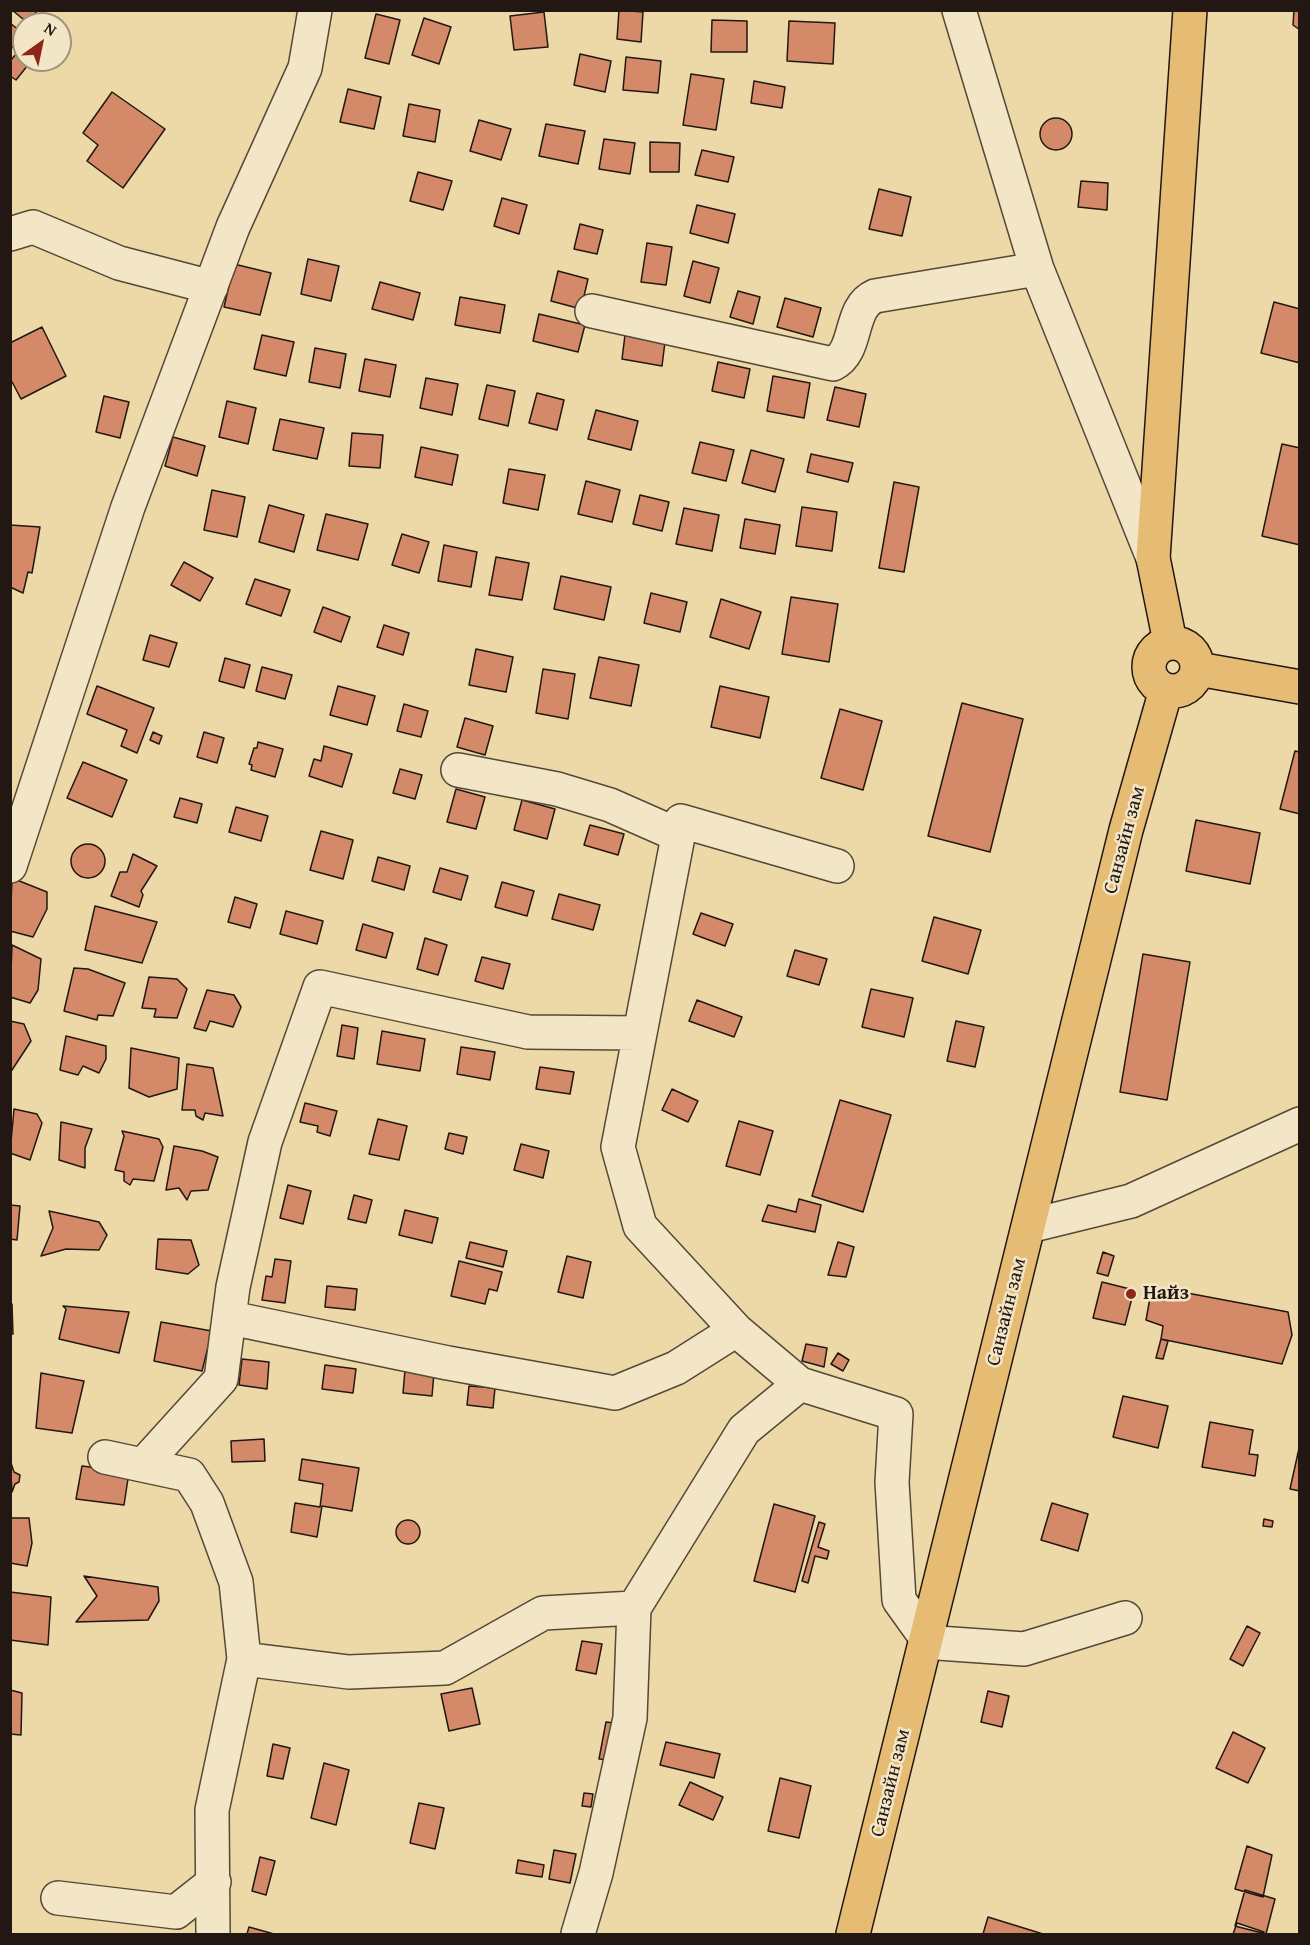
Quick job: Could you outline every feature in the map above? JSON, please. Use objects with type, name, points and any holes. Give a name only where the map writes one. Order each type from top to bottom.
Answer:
[{"type":"main road","points":[[1170,642],[1153,558],[1190,10]]},
{"type":"main road","points":[[1170,642],[1181,643],[1190,649],[1196,658],[1198,669],[1194,679],[1187,687],[1177,691],[1166,690],[1156,684],[1149,664],[1152,654],[1160,646],[1170,642]]},
{"type":"main road","points":[[1198,669],[1299,687]]},
{"type":"main road","name":"Санзайн зам","points":[[853,1935],[1123,842],[1166,690]]},
{"type":"street","points":[[10,866],[128,507],[233,227],[305,68],[315,10]]},
{"type":"street","points":[[959,10],[1037,268],[1153,558]]},
{"type":"street","points":[[10,234],[33,227],[119,263],[211,287]]},
{"type":"street","points":[[591,311],[833,364],[841,360],[861,306],[866,300],[875,296],[1037,268]]},
{"type":"street","points":[[458,770],[557,789],[610,805],[678,835]]},
{"type":"street","points":[[837,866],[681,821],[618,1147],[640,1226],[736,1329],[800,1384],[896,1414],[892,1482],[899,1600],[927,1639],[938,1643],[1024,1649],[1125,1618]]},
{"type":"street","points":[[142,1465],[221,1379],[231,1318],[233,1287],[266,1142],[320,987],[528,1032],[640,1033]]},
{"type":"street","points":[[1029,1226],[1131,1201],[1299,1124]]},
{"type":"street","points":[[231,1318],[448,1363],[615,1393],[676,1368],[736,1329]]},
{"type":"street","points":[[578,1935],[596,1873],[630,1718],[634,1608],[744,1430],[800,1384]]},
{"type":"street","points":[[105,1457],[189,1475],[207,1503],[236,1582],[244,1659],[212,1810],[213,1935]]},
{"type":"street","points":[[244,1659],[349,1672],[445,1668],[543,1613],[634,1608]]},
{"type":"street","points":[[58,1898],[176,1912],[214,1882]]},
{"type":"building","points":[[12,10],[35,12],[14,12]]},
{"type":"building","points":[[619,10],[643,12],[641,42],[617,39]]},
{"type":"building","points":[[1294,10],[1300,10],[1300,30],[1293,25]]},
{"type":"building","points":[[544,12],[548,47],[514,50],[510,16]]},
{"type":"building","points":[[376,14],[400,20],[389,64],[365,58]]},
{"type":"building","points":[[424,18],[451,27],[439,64],[412,55]]},
{"type":"building","points":[[712,20],[747,21],[747,52],[711,52]]},
{"type":"building","points":[[789,21],[835,23],[833,64],[787,61]]},
{"type":"building","points":[[10,23],[12,25],[12,48],[10,50]]},
{"type":"building","points":[[580,54],[611,61],[605,92],[574,85]]},
{"type":"building","points":[[626,57],[661,61],[658,93],[623,90]]},
{"type":"building","points":[[12,59],[12,72],[22,72],[16,80],[10,76]]},
{"type":"building","points":[[691,74],[724,79],[716,130],[683,125]]},
{"type":"building","points":[[754,81],[785,87],[782,108],[751,103]]},
{"type":"building","points":[[348,89],[381,97],[374,129],[340,122]]},
{"type":"building","points":[[112,92],[165,129],[123,188],[87,161],[98,145],[83,133]]},
{"type":"building","points":[[409,104],[440,110],[435,142],[403,136]]},
{"type":"building","points":[[1056,118],[1067,123],[1072,134],[1067,145],[1056,150],[1045,145],[1040,134],[1045,123]]},
{"type":"building","points":[[479,120],[511,129],[501,160],[470,151]]},
{"type":"building","points":[[546,124],[585,131],[578,164],[539,156]]},
{"type":"building","points":[[604,139],[635,143],[630,174],[599,169]]},
{"type":"building","points":[[650,142],[680,143],[679,172],[650,172]]},
{"type":"building","points":[[702,150],[734,157],[728,182],[695,175]]},
{"type":"building","points":[[418,172],[452,181],[443,210],[410,201]]},
{"type":"building","points":[[1081,181],[1108,183],[1107,210],[1078,207]]},
{"type":"building","points":[[879,189],[911,197],[902,236],[869,229]]},
{"type":"building","points":[[502,198],[527,205],[519,234],[494,226]]},
{"type":"building","points":[[697,205],[735,214],[728,243],[690,233]]},
{"type":"building","points":[[580,224],[603,230],[597,254],[574,249]]},
{"type":"building","points":[[647,243],[672,247],[666,285],[641,282]]},
{"type":"building","points":[[308,259],[339,266],[331,301],[301,294]]},
{"type":"building","points":[[693,261],[719,268],[710,303],[684,296]]},
{"type":"building","points":[[234,264],[271,273],[260,315],[224,307]]},
{"type":"building","points":[[558,271],[588,279],[581,309],[551,301]]},
{"type":"building","points":[[380,282],[420,293],[413,320],[372,309]]},
{"type":"building","points":[[738,291],[760,297],[753,324],[730,317]]},
{"type":"building","points":[[460,297],[505,305],[500,333],[455,325]]},
{"type":"building","points":[[785,298],[821,308],[813,337],[777,327]]},
{"type":"building","points":[[1274,302],[1300,309],[1300,363],[1261,353]]},
{"type":"building","points":[[539,314],[585,325],[578,352],[533,341]]},
{"type":"building","points":[[42,327],[66,376],[21,399],[10,378],[10,343]]},
{"type":"building","points":[[262,335],[294,342],[286,376],[254,369]]},
{"type":"building","points":[[625,335],[665,342],[662,366],[622,359]]},
{"type":"building","points":[[315,348],[346,354],[340,388],[309,382]]},
{"type":"building","points":[[365,359],[396,365],[390,397],[359,391]]},
{"type":"building","points":[[718,362],[750,369],[744,398],[712,391]]},
{"type":"building","points":[[773,376],[810,383],[804,418],[767,411]]},
{"type":"building","points":[[426,378],[458,384],[452,415],[420,408]]},
{"type":"building","points":[[487,385],[515,391],[508,426],[479,419]]},
{"type":"building","points":[[835,387],[866,394],[859,427],[827,420]]},
{"type":"building","points":[[537,393],[564,400],[557,430],[529,423]]},
{"type":"building","points":[[104,396],[129,402],[120,438],[96,432]]},
{"type":"building","points":[[227,401],[256,408],[248,444],[219,437]]},
{"type":"building","points":[[596,410],[638,421],[631,450],[588,439]]},
{"type":"building","points":[[280,419],[324,428],[317,459],[273,450]]},
{"type":"building","points":[[352,433],[383,435],[380,468],[349,466]]},
{"type":"building","points":[[173,437],[205,446],[197,476],[165,466]]},
{"type":"building","points":[[700,442],[734,450],[726,481],[692,473]]},
{"type":"building","points":[[1282,444],[1300,448],[1300,545],[1262,536]]},
{"type":"building","points":[[421,447],[458,455],[452,485],[415,477]]},
{"type":"building","points":[[751,450],[784,459],[775,492],[742,483]]},
{"type":"building","points":[[811,454],[853,463],[848,482],[807,472]]},
{"type":"building","points":[[509,469],[545,475],[538,510],[503,503]]},
{"type":"building","points":[[586,481],[620,490],[612,522],[578,514]]},
{"type":"building","points":[[894,482],[919,487],[904,572],[879,568]]},
{"type":"building","points":[[212,490],[245,497],[237,537],[204,530]]},
{"type":"building","points":[[640,495],[669,502],[662,531],[633,524]]},
{"type":"building","points":[[269,505],[304,515],[294,552],[259,542]]},
{"type":"building","points":[[802,507],[837,512],[832,551],[796,546]]},
{"type":"building","points":[[684,508],[719,515],[712,551],[676,544]]},
{"type":"building","points":[[326,514],[368,524],[358,560],[317,550]]},
{"type":"building","points":[[745,519],[780,525],[775,554],[740,548]]},
{"type":"building","points":[[10,525],[40,527],[32,573],[28,572],[23,593],[10,587]]},
{"type":"building","points":[[402,534],[429,542],[419,573],[392,565]]},
{"type":"building","points":[[444,545],[477,552],[471,587],[438,581]]},
{"type":"building","points":[[496,557],[529,563],[522,600],[489,595]]},
{"type":"building","points":[[184,562],[213,578],[200,601],[171,585]]},
{"type":"building","points":[[561,576],[611,587],[604,620],[554,609]]},
{"type":"building","points":[[255,579],[290,590],[281,616],[246,604]]},
{"type":"building","points":[[651,593],[687,602],[680,632],[644,623]]},
{"type":"building","points":[[791,597],[838,604],[829,662],[782,654]]},
{"type":"building","points":[[721,599],[761,612],[749,649],[710,637]]},
{"type":"building","points":[[323,607],[350,617],[341,642],[314,632]]},
{"type":"building","points":[[384,625],[409,633],[403,655],[377,647]]},
{"type":"building","points":[[150,635],[177,643],[169,667],[143,660]]},
{"type":"building","points":[[476,649],[513,657],[506,692],[469,685]]},
{"type":"building","points":[[599,657],[639,665],[631,706],[590,698]]},
{"type":"building","points":[[225,658],[250,665],[244,688],[219,681]]},
{"type":"building","points":[[262,667],[292,675],[285,699],[256,691]]},
{"type":"building","points":[[543,669],[575,674],[568,719],[536,713]]},
{"type":"building","points":[[97,686],[154,708],[137,753],[121,746],[127,730],[87,714]]},
{"type":"building","points":[[338,686],[375,696],[367,725],[330,715]]},
{"type":"building","points":[[720,686],[769,697],[760,738],[711,727]]},
{"type":"building","points":[[962,703],[1023,719],[990,852],[928,836]]},
{"type":"building","points":[[404,704],[428,711],[421,737],[397,731]]},
{"type":"building","points":[[840,709],[882,721],[863,790],[821,778]]},
{"type":"building","points":[[465,718],[493,726],[485,755],[457,747]]},
{"type":"building","points":[[153,732],[162,736],[159,744],[150,740]]},
{"type":"building","points":[[204,732],[224,738],[217,763],[197,757]]},
{"type":"building","points":[[258,742],[283,749],[275,777],[251,770],[252,765],[249,764]]},
{"type":"building","points":[[324,746],[352,754],[342,787],[309,776],[314,759],[321,761]]},
{"type":"building","points":[[1295,751],[1300,752],[1300,814],[1280,809]]},
{"type":"building","points":[[83,762],[127,780],[112,817],[67,798]]},
{"type":"building","points":[[400,769],[422,775],[415,799],[393,793]]},
{"type":"building","points":[[456,789],[485,797],[476,829],[447,822]]},
{"type":"building","points":[[180,798],[202,804],[197,823],[174,817]]},
{"type":"building","points":[[522,800],[555,809],[547,839],[514,830]]},
{"type":"building","points":[[236,807],[268,816],[261,841],[229,832]]},
{"type":"building","points":[[1196,820],[1260,833],[1250,884],[1186,871]]},
{"type":"building","points":[[590,825],[624,834],[618,855],[584,845]]},
{"type":"building","points":[[321,831],[353,840],[343,879],[310,870]]},
{"type":"building","points":[[88,844],[100,849],[105,861],[100,873],[88,878],[76,873],[71,861],[76,849]]},
{"type":"building","points":[[133,854],[157,866],[141,891],[143,895],[139,907],[111,896],[120,872],[127,872]]},
{"type":"building","points":[[378,857],[410,866],[404,890],[372,881]]},
{"type":"building","points":[[440,868],[468,876],[461,900],[433,892]]},
{"type":"building","points":[[12,878],[47,892],[47,909],[33,937],[10,931]]},
{"type":"building","points":[[502,882],[534,891],[527,916],[495,907]]},
{"type":"building","points":[[559,894],[600,905],[593,930],[552,919]]},
{"type":"building","points":[[235,897],[257,904],[250,928],[228,922]]},
{"type":"building","points":[[95,906],[157,922],[142,963],[85,950]]},
{"type":"building","points":[[286,911],[323,921],[317,944],[280,934]]},
{"type":"building","points":[[701,913],[733,924],[725,946],[693,934]]},
{"type":"building","points":[[934,917],[981,930],[968,974],[922,961]]},
{"type":"building","points":[[363,924],[393,933],[386,958],[356,950]]},
{"type":"building","points":[[425,938],[447,945],[438,975],[417,969]]},
{"type":"building","points":[[12,945],[41,959],[38,990],[30,1003],[10,997]]},
{"type":"building","points":[[795,950],[827,959],[819,985],[787,976]]},
{"type":"building","points":[[1143,954],[1190,962],[1167,1100],[1120,1092]]},
{"type":"building","points":[[482,957],[510,964],[503,989],[475,981]]},
{"type":"building","points":[[74,968],[88,969],[125,983],[113,1016],[98,1015],[97,1020],[64,1011]]},
{"type":"building","points":[[149,977],[177,979],[187,989],[177,1018],[154,1017],[156,1009],[142,1008]]},
{"type":"building","points":[[871,989],[913,998],[904,1037],[862,1027]]},
{"type":"building","points":[[207,990],[234,995],[241,1007],[233,1027],[210,1021],[206,1031],[194,1028]]},
{"type":"building","points":[[697,1000],[742,1017],[734,1037],[689,1021]]},
{"type":"building","points":[[10,1021],[24,1024],[31,1041],[10,1073]]},
{"type":"building","points":[[956,1021],[984,1027],[975,1067],[947,1061]]},
{"type":"building","points":[[342,1025],[358,1028],[354,1059],[337,1056]]},
{"type":"building","points":[[382,1031],[425,1039],[420,1071],[377,1064]]},
{"type":"building","points":[[66,1036],[106,1046],[106,1059],[99,1073],[83,1066],[78,1075],[60,1070]]},
{"type":"building","points":[[461,1047],[495,1052],[490,1080],[457,1074]]},
{"type":"building","points":[[131,1048],[179,1058],[177,1089],[149,1097],[129,1088]]},
{"type":"building","points":[[187,1064],[213,1068],[223,1116],[205,1113],[203,1120],[196,1116],[195,1110],[182,1110]]},
{"type":"building","points":[[540,1067],[574,1072],[570,1094],[536,1089]]},
{"type":"building","points":[[672,1089],[698,1101],[688,1122],[662,1110]]},
{"type":"building","points":[[840,1100],[891,1115],[863,1212],[812,1196]]},
{"type":"building","points":[[305,1103],[337,1111],[330,1136],[317,1132],[318,1126],[300,1122]]},
{"type":"building","points":[[14,1109],[37,1114],[42,1123],[30,1160],[10,1153]]},
{"type":"building","points":[[378,1119],[407,1126],[399,1160],[369,1154]]},
{"type":"building","points":[[739,1121],[773,1131],[760,1175],[726,1166]]},
{"type":"building","points":[[61,1122],[92,1129],[85,1148],[85,1168],[59,1160]]},
{"type":"building","points":[[122,1131],[159,1139],[163,1147],[154,1181],[133,1179],[130,1185],[124,1181],[124,1172],[115,1170],[124,1136]]},
{"type":"building","points":[[449,1133],[467,1137],[463,1154],[445,1149]]},
{"type":"building","points":[[521,1144],[549,1151],[543,1178],[514,1170]]},
{"type":"building","points":[[174,1146],[202,1151],[218,1157],[208,1190],[191,1191],[187,1200],[179,1188],[166,1190]]},
{"type":"building","points":[[288,1185],[311,1191],[303,1224],[280,1218]]},
{"type":"building","points":[[354,1195],[372,1200],[366,1223],[348,1219]]},
{"type":"building","points":[[799,1199],[821,1205],[815,1232],[762,1221],[768,1205],[796,1212]]},
{"type":"building","points":[[10,1205],[20,1206],[17,1240],[10,1239]]},
{"type":"building","points":[[405,1210],[438,1218],[432,1243],[399,1235]]},
{"type":"building","points":[[49,1211],[99,1222],[107,1235],[99,1250],[66,1249],[41,1256],[53,1228]]},
{"type":"building","points":[[158,1239],[191,1240],[199,1265],[188,1274],[156,1269]]},
{"type":"building","points":[[470,1242],[507,1251],[503,1267],[466,1258]]},
{"type":"building","points":[[838,1242],[854,1247],[846,1277],[828,1275]]},
{"type":"building","points":[[1103,1252],[1114,1256],[1108,1276],[1097,1273]]},
{"type":"building","points":[[567,1256],[591,1262],[583,1298],[558,1292]]},
{"type":"building","points":[[275,1259],[291,1261],[285,1303],[262,1300],[266,1276],[272,1277]]},
{"type":"building","points":[[459,1261],[502,1272],[497,1291],[489,1289],[485,1304],[451,1296]]},
{"type":"building","points":[[1102,1282],[1134,1290],[1125,1325],[1093,1318]]},
{"type":"building","points":[[327,1286],[357,1289],[355,1310],[325,1307]]},
{"type":"building","points":[[1166,1289],[1288,1312],[1292,1335],[1282,1364],[1161,1339],[1163,1326],[1146,1320],[1150,1298],[1164,1301]]},
{"type":"building","points":[[10,1304],[12,1304],[13,1334],[10,1334]]},
{"type":"building","points":[[63,1306],[129,1312],[119,1353],[59,1339],[66,1309]]},
{"type":"building","points":[[161,1322],[212,1331],[202,1371],[154,1361]]},
{"type":"building","points":[[1161,1339],[1168,1341],[1163,1359],[1156,1358]]},
{"type":"building","points":[[806,1344],[827,1348],[824,1367],[802,1361]]},
{"type":"building","points":[[838,1353],[849,1360],[843,1371],[831,1364]]},
{"type":"building","points":[[242,1359],[269,1362],[267,1389],[239,1385]]},
{"type":"building","points":[[325,1365],[356,1369],[353,1393],[322,1389]]},
{"type":"building","points":[[405,1370],[434,1373],[432,1396],[403,1393]]},
{"type":"building","points":[[41,1373],[84,1381],[72,1433],[36,1428]]},
{"type":"building","points":[[469,1386],[495,1388],[493,1408],[467,1405]]},
{"type":"building","points":[[1123,1396],[1168,1406],[1158,1448],[1113,1437]]},
{"type":"building","points":[[1210,1422],[1253,1430],[1249,1454],[1258,1455],[1255,1476],[1202,1467]]},
{"type":"building","points":[[264,1439],[265,1461],[232,1462],[231,1441]]},
{"type":"building","points":[[1300,1444],[1300,1491],[1290,1489]]},
{"type":"building","points":[[302,1459],[359,1468],[352,1511],[322,1506],[317,1537],[291,1532],[295,1503],[320,1507],[323,1484],[299,1480]]},
{"type":"building","points":[[10,1460],[14,1472],[20,1475],[19,1482],[15,1484],[12,1492]]},
{"type":"building","points":[[82,1466],[129,1472],[124,1505],[76,1499]]},
{"type":"building","points":[[1052,1503],[1088,1514],[1078,1551],[1041,1540]]},
{"type":"building","points":[[774,1504],[815,1516],[795,1592],[754,1581]]},
{"type":"building","points":[[10,1518],[29,1518],[32,1543],[27,1566],[10,1563]]},
{"type":"building","points":[[1264,1519],[1273,1521],[1272,1527],[1263,1526]]},
{"type":"building","points":[[408,1520],[417,1523],[420,1532],[417,1541],[408,1544],[399,1541],[396,1532],[399,1523]]},
{"type":"building","points":[[819,1522],[825,1524],[818,1547],[829,1551],[827,1559],[815,1556],[808,1583],[802,1581]]},
{"type":"building","points":[[84,1576],[158,1587],[159,1601],[148,1620],[76,1622],[97,1596]]},
{"type":"building","points":[[10,1592],[51,1597],[48,1645],[10,1640]]},
{"type":"building","points":[[1247,1626],[1260,1633],[1243,1666],[1230,1659]]},
{"type":"building","points":[[582,1641],[602,1644],[596,1674],[576,1670]]},
{"type":"building","points":[[472,1688],[480,1724],[449,1731],[441,1694]]},
{"type":"building","points":[[10,1690],[22,1693],[21,1735],[10,1734]]},
{"type":"building","points":[[988,1691],[1009,1696],[1002,1727],[981,1722]]},
{"type":"building","points":[[606,1722],[638,1726],[635,1762],[599,1759]]},
{"type":"building","points":[[1233,1732],[1265,1748],[1248,1783],[1216,1768]]},
{"type":"building","points":[[666,1742],[720,1754],[714,1778],[660,1765]]},
{"type":"building","points":[[273,1744],[290,1748],[283,1779],[267,1776]]},
{"type":"building","points":[[324,1763],[349,1770],[336,1825],[311,1818]]},
{"type":"building","points":[[780,1778],[811,1786],[799,1838],[768,1831]]},
{"type":"building","points":[[690,1782],[723,1797],[713,1820],[679,1805]]},
{"type":"building","points":[[584,1793],[593,1794],[591,1807],[582,1806]]},
{"type":"building","points":[[419,1803],[444,1808],[435,1849],[410,1843]]},
{"type":"building","points":[[1247,1846],[1272,1855],[1263,1897],[1235,1889]]},
{"type":"building","points":[[554,1850],[576,1854],[570,1883],[549,1879]]},
{"type":"building","points":[[260,1857],[275,1861],[266,1895],[252,1891]]},
{"type":"building","points":[[518,1860],[544,1865],[542,1877],[516,1873]]},
{"type":"building","points":[[1245,1890],[1275,1899],[1266,1934],[1235,1926]]},
{"type":"building","points":[[988,1917],[1043,1934],[983,1934]]},
{"type":"building","points":[[1237,1923],[1264,1932],[1263,1934],[1233,1934]]},
{"type":"building","points":[[249,1927],[274,1934],[247,1934]]},
{"type":"place","name":"Найз","points":[[1131,1294]]}]
